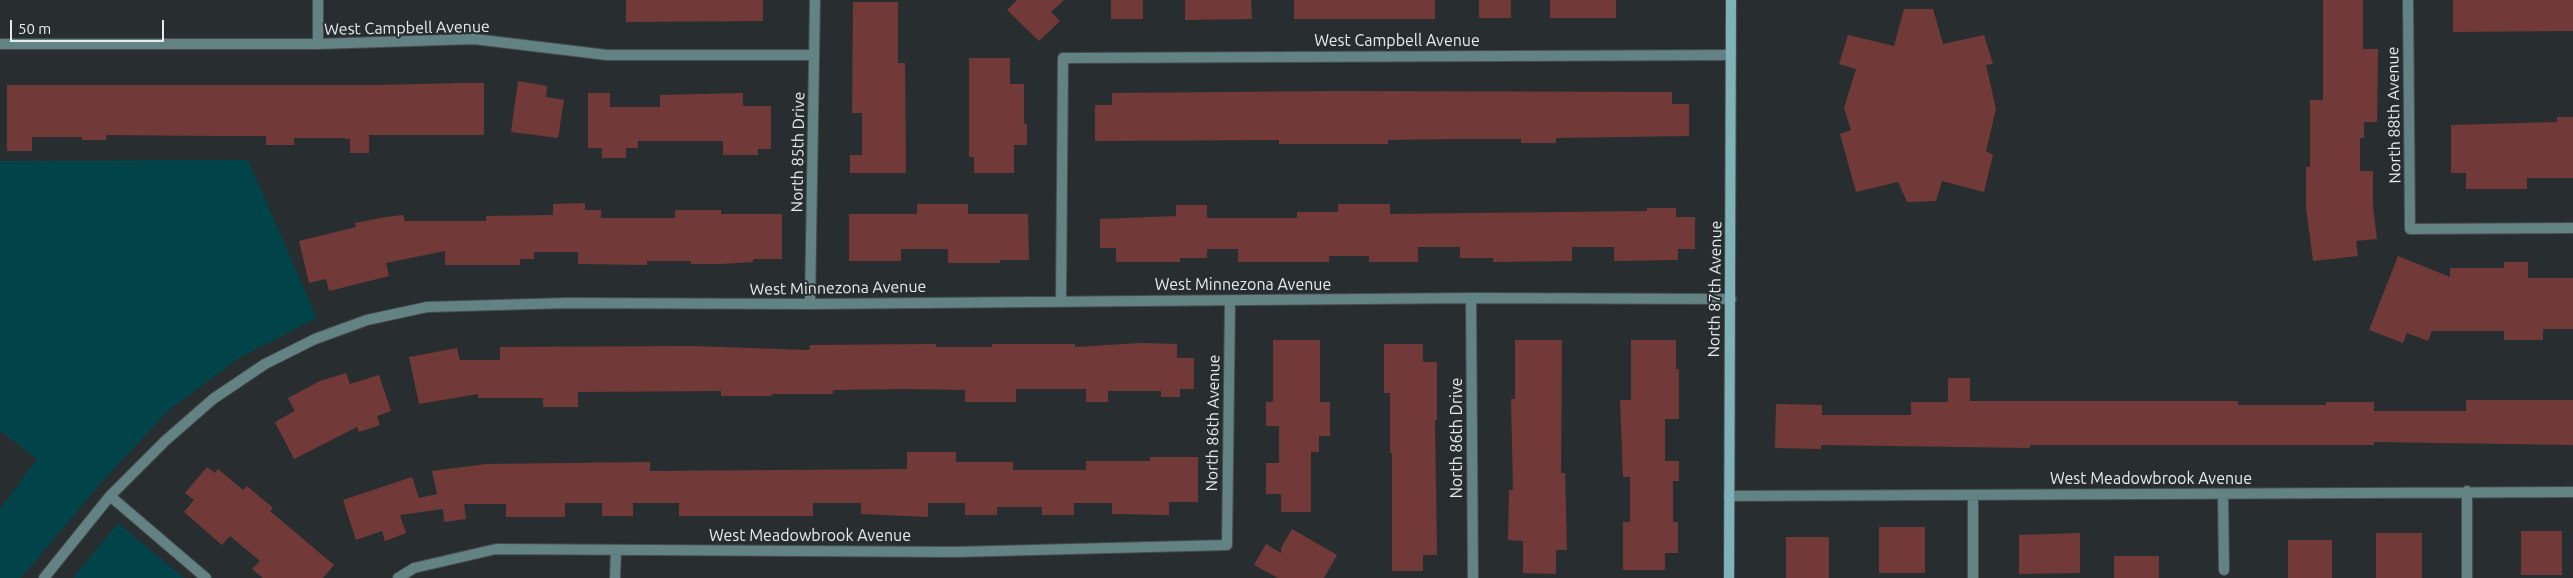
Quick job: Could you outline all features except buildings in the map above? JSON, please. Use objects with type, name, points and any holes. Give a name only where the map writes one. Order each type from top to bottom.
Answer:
[{"type":"street","points":[[318,0],[318,44]]},
{"type":"street","name":"North 85th Drive","points":[[810,304],[815,0]]},
{"type":"street","name":"North 87th Avenue","points":[[1729,578],[1731,0]]},
{"type":"street","name":"North 88th Avenue","points":[[2408,0],[2410,229],[2573,228]]},
{"type":"street","name":"West Campbell Avenue","points":[[0,44],[318,44],[474,39],[607,55],[814,55]]},
{"type":"street","name":"West Campbell Avenue","points":[[1061,301],[1062,58],[1731,55]]},
{"type":"street","name":"West Minnezona Avenue","points":[[44,578],[110,496],[165,441],[213,399],[265,364],[315,339],[368,320],[436,307],[567,303],[810,304],[1471,298],[1731,299]]},
{"type":"street","name":"North 86th Drive","points":[[1471,298],[1473,578]]},
{"type":"street","name":"North 86th Avenue","points":[[1227,545],[1230,301]]},
{"type":"street","points":[[2467,491],[2467,578]]},
{"type":"street","name":"West Meadowbrook Avenue","points":[[1729,496],[2467,491],[2573,492]]},
{"type":"street","points":[[2223,494],[2224,570]]},
{"type":"street","points":[[1973,495],[1973,578]]},
{"type":"street","points":[[110,496],[206,578]]},
{"type":"street","name":"West Meadowbrook Avenue","points":[[398,578],[414,568],[496,549],[955,552],[1227,545]]},
{"type":"street","points":[[616,550],[616,578]]},
{"type":"shaded area","points":[[248,160],[317,318],[239,358],[169,410],[107,476],[21,578],[0,578],[0,509],[37,459],[0,431],[0,161]]},
{"type":"shaded area","points":[[118,523],[184,578],[73,578]]}]
